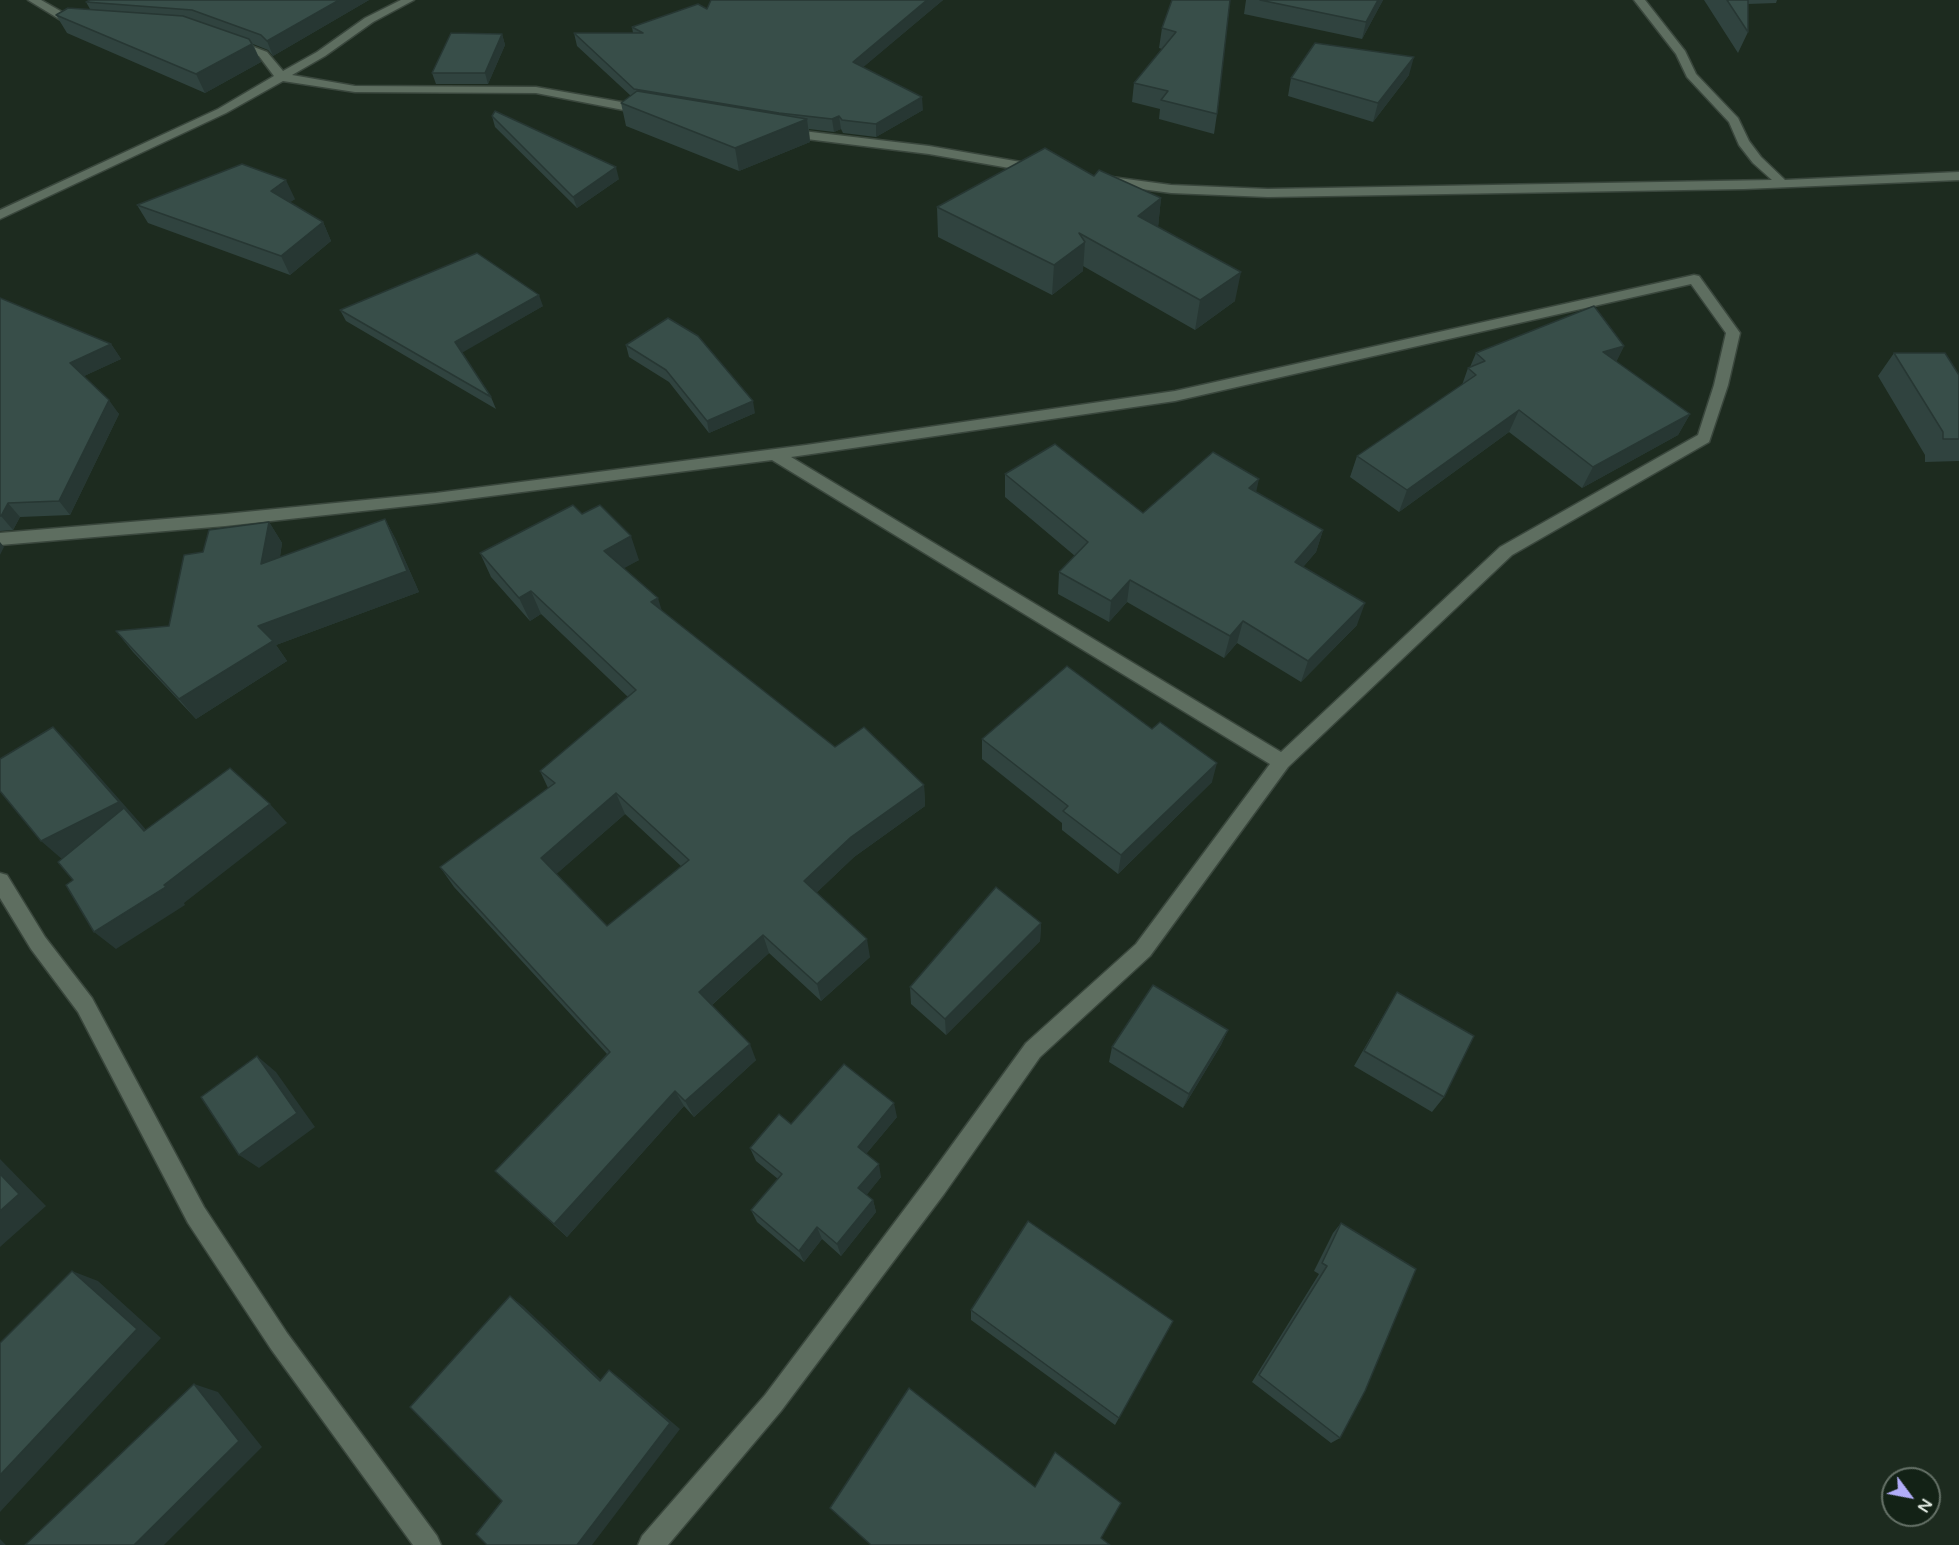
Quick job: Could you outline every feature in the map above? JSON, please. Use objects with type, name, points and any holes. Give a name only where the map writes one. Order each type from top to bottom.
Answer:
[{"type":"street","points":[[33,0],[68,20],[91,22]]},
{"type":"street","points":[[0,215],[222,111],[321,54],[369,20],[409,0]]},
{"type":"street","points":[[1639,0],[1681,53],[1691,75],[1734,121],[1743,142],[1757,160],[1782,183]]},
{"type":"street","points":[[224,40],[263,54],[281,77],[355,89],[536,90],[653,112]]},
{"type":"street","points":[[768,130],[929,150],[1052,171]]},
{"type":"street","points":[[1096,179],[1172,189],[1268,193],[1782,183],[1959,176]]},
{"type":"street","points":[[0,539],[156,527],[425,499],[774,454],[1174,396],[1694,279],[1733,333],[1721,385],[1704,438],[1506,551],[1282,762],[1143,950],[1033,1050],[936,1186],[773,1403],[651,1545]]},
{"type":"street","points":[[774,454],[1282,762]]},
{"type":"street","points":[[0,881],[38,944],[85,1005],[196,1215],[279,1341],[428,1545]]},
{"type":"building","points":[[90,0],[339,0],[267,41],[261,35],[192,10],[86,2]]},
{"type":"building","points":[[711,0],[927,0],[853,62],[922,97],[876,124],[842,120],[839,116],[832,119],[779,113],[634,89],[574,33],[643,33],[632,27],[698,4],[707,9]]},
{"type":"building","points":[[1172,0],[1230,0],[1217,114],[1161,100],[1168,91],[1134,83],[1176,32],[1162,28]]},
{"type":"building","points":[[1260,0],[1378,0],[1366,22]]},
{"type":"building","points":[[1727,0],[1748,0],[1748,32]]},
{"type":"building","points":[[68,8],[183,16],[249,39],[252,44],[196,74],[56,15]]},
{"type":"building","points":[[451,33],[502,34],[485,73],[432,73]]},
{"type":"building","points":[[1315,43],[1414,57],[1378,103],[1291,78]]},
{"type":"building","points":[[637,91],[807,119],[735,148],[621,103]]},
{"type":"building","points":[[495,111],[616,167],[573,197],[492,116]]},
{"type":"building","points":[[1045,148],[1094,176],[1099,170],[1161,198],[1138,216],[1241,272],[1200,300],[1079,233],[1085,242],[1054,265],[937,207]]},
{"type":"building","points":[[242,164],[286,180],[271,191],[323,222],[281,256],[137,205]]},
{"type":"building","points":[[477,253],[539,295],[455,342],[491,397],[340,310]]},
{"type":"building","points":[[0,298],[111,344],[70,363],[109,400],[59,501],[8,503],[1,516],[0,516]]},
{"type":"building","points":[[1594,306],[1624,346],[1603,352],[1690,414],[1593,467],[1519,410],[1407,490],[1357,456],[1476,375],[1468,368],[1485,361],[1476,353]]},
{"type":"building","points":[[668,318],[698,336],[753,401],[707,421],[666,370],[626,345]]},
{"type":"building","points":[[1894,353],[1945,353],[1959,375],[1959,439],[1943,439],[1943,432]]},
{"type":"building","points":[[1055,444],[1143,513],[1213,452],[1259,479],[1249,488],[1323,530],[1295,562],[1365,603],[1308,661],[1243,621],[1230,636],[1130,580],[1111,601],[1059,572],[1088,542],[1005,474]]},
{"type":"building","points":[[573,505],[582,514],[600,505],[631,536],[604,551],[658,598],[651,602],[835,747],[864,727],[924,785],[851,837],[804,881],[867,939],[817,984],[763,935],[699,992],[750,1044],[685,1101],[675,1091],[554,1224],[495,1171],[610,1052],[440,867],[555,783],[540,771],[636,690],[531,591],[519,598],[480,553]],"holes":[[[616,793],[689,860],[607,926],[541,858]]]},
{"type":"building","points":[[385,519],[407,571],[258,626],[273,641],[179,699],[116,631],[169,626],[184,555],[203,552],[209,530],[269,522],[261,564]]},
{"type":"building","points":[[1067,666],[1152,729],[1160,722],[1217,763],[1121,855],[1063,811],[1068,806],[982,739]]},
{"type":"building","points":[[53,727],[119,802],[41,841],[0,791],[0,759]]},
{"type":"building","points":[[230,768],[270,804],[164,885],[166,887],[94,932],[66,885],[73,880],[58,862],[124,808],[144,831]]},
{"type":"building","points":[[996,887],[1041,923],[945,1019],[910,987]]},
{"type":"building","points":[[1153,985],[1228,1030],[1189,1094],[1112,1047]]},
{"type":"building","points":[[1397,992],[1474,1036],[1444,1097],[1364,1051]]},
{"type":"building","points":[[257,1056],[297,1113],[239,1155],[201,1097]]},
{"type":"building","points":[[844,1064],[894,1103],[858,1147],[879,1164],[858,1188],[873,1200],[837,1244],[817,1227],[799,1251],[751,1210],[782,1174],[750,1148],[779,1114],[791,1124]]},
{"type":"building","points":[[0,1174],[19,1194],[0,1211]]},
{"type":"building","points":[[1028,1221],[1173,1321],[1119,1418],[971,1310]]},
{"type":"building","points":[[1341,1223],[1416,1269],[1365,1391],[1340,1438],[1259,1375],[1327,1266],[1322,1263]]},
{"type":"building","points":[[72,1271],[137,1329],[0,1475],[0,1343]]},
{"type":"building","points":[[510,1296],[600,1381],[609,1370],[670,1423],[577,1545],[487,1545],[476,1534],[502,1501],[410,1407]]},
{"type":"building","points":[[194,1384],[239,1441],[134,1545],[25,1545]]},
{"type":"building","points":[[909,1388],[1035,1487],[1055,1452],[1121,1503],[1101,1538],[1110,1545],[871,1545],[830,1508]]}]
